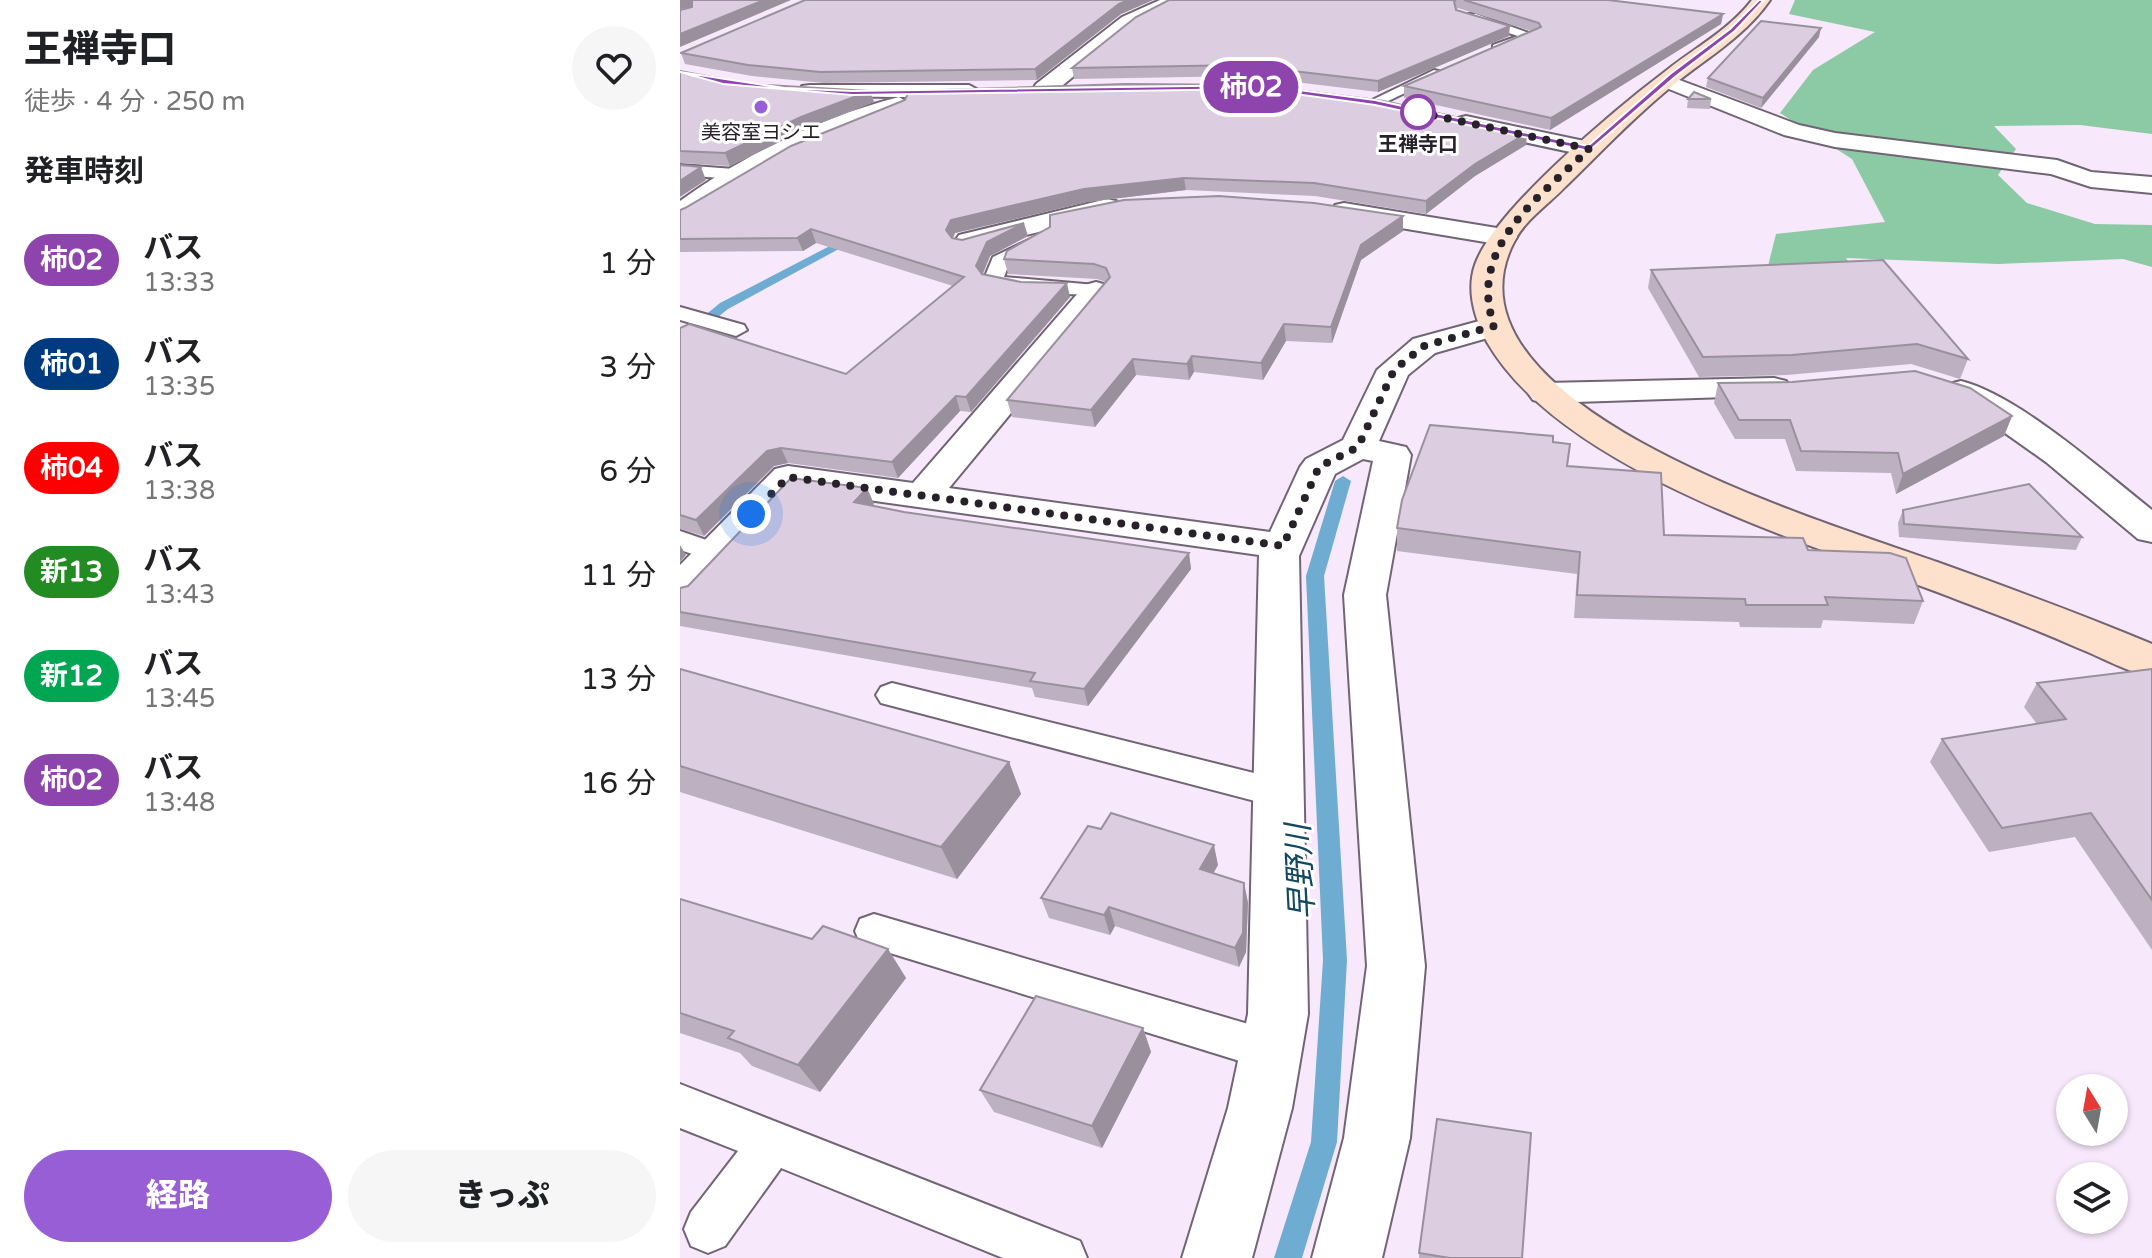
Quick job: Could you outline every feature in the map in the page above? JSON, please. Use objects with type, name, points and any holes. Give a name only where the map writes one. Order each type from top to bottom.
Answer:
[{"type":"street","points":[[1074,88],[1036,89],[1129,21],[1174,0]]},
{"type":"street","points":[[1761,0],[1733,30],[1666,81],[1589,149],[1503,237],[1488,275],[1486,304],[1501,342],[1545,393],[1612,442],[1730,498],[1913,570],[2082,630],[2152,662]]},
{"type":"street","points":[[1666,81],[1792,130],[1835,140],[2057,167],[2076,178],[2152,185]]},
{"type":"street","points":[[784,90],[998,90]]},
{"type":"street","points":[[680,213],[734,174],[815,134],[896,105],[922,92]]},
{"type":"street","points":[[1350,98],[1415,111]]},
{"type":"street","points":[[1441,117],[1589,149]]},
{"type":"street","points":[[966,242],[1040,222],[1130,204]]},
{"type":"street","points":[[1322,209],[1503,237]]},
{"type":"street","points":[[922,496],[1096,291]]},
{"type":"street","points":[[1217,1258],[1260,1108],[1278,1014],[1279,556],[1319,467],[1358,447],[1394,370],[1424,346],[1494,326]]},
{"type":"street","points":[[1926,381],[1976,397],[2059,454],[2152,530]]},
{"type":"street","points":[[1545,393],[1800,386]]},
{"type":"street","points":[[1347,1258],[1377,1138],[1396,966],[1365,595],[1393,455],[1358,447]]},
{"type":"street","points":[[680,590],[697,546],[788,477],[1283,546]]},
{"type":"lane","points":[[1461,14],[1530,36],[1478,55]]},
{"type":"lane","points":[[1375,102],[1452,67]]},
{"type":"lane","points":[[680,170],[734,174]]},
{"type":"lane","points":[[1040,222],[1043,239],[1000,261],[993,281],[1025,287],[1096,291]]},
{"type":"lane","points":[[680,313],[736,330]]},
{"type":"lane","points":[[892,695],[1278,793]]},
{"type":"lane","points":[[874,931],[1272,1051]]},
{"type":"lane","points":[[680,1106],[1063,1258]]},
{"type":"lane","points":[[708,1229],[773,1142]]},
{"type":"green space","points":[[1795,0],[2152,0],[2152,134],[2080,125],[1994,126],[2016,149],[1998,175],[2027,203],[2095,224],[2152,225],[2152,267],[2123,259],[1998,264],[1846,258],[1909,348],[1767,270],[1776,234],[1885,222],[1852,159],[1780,113],[1813,70],[1875,32],[1789,14]]},
{"type":"building","points":[[692,0],[764,0],[680,34],[680,10],[692,7]]},
{"type":"building","points":[[805,0],[1129,0],[1119,4],[1035,69],[820,72],[748,65],[681,53]]},
{"type":"building","points":[[1169,0],[1456,0],[1456,10],[1510,26],[1378,81],[1243,65],[1072,68],[1136,17]]},
{"type":"building","points":[[1464,0],[1608,0],[1723,14],[1551,118],[1404,86],[1541,27],[1539,23]]},
{"type":"building","points":[[1761,21],[1821,28],[1763,98],[1708,78]]},
{"type":"building","points":[[680,71],[748,84],[870,91],[801,117],[725,153],[680,151]]},
{"type":"building","points":[[1126,84],[1259,85],[1384,101],[1527,133],[1475,164],[1426,201],[1314,183],[1184,178],[1084,189],[951,220],[946,230],[952,238],[962,240],[1024,223],[987,242],[976,266],[982,274],[1021,282],[1067,283],[966,397],[956,396],[892,462],[781,448],[767,451],[696,520],[680,515],[680,328],[689,324],[846,374],[964,277],[811,229],[797,238],[680,239],[680,210],[791,146],[905,100],[909,91]]},
{"type":"building","points":[[1694,92],[1711,99],[1688,99]]},
{"type":"building","points":[[680,165],[701,167],[680,181]]},
{"type":"building","points":[[1219,196],[1314,203],[1403,216],[1361,245],[1331,327],[1284,324],[1261,363],[1192,356],[1187,364],[1133,359],[1091,410],[1007,400],[1110,277],[1106,268],[1094,264],[1004,259],[1007,251],[1050,227],[1050,215],[1124,200]]},
{"type":"building","points":[[1883,260],[1968,359],[1917,344],[1792,355],[1703,357],[1651,270]]},
{"type":"building","points":[[1915,371],[1970,388],[2012,416],[1903,474],[1898,453],[1801,451],[1790,420],[1739,420],[1718,383],[1792,382]]},
{"type":"building","points":[[1430,425],[1553,436],[1553,442],[1570,444],[1567,466],[1661,473],[1664,535],[1803,538],[1808,550],[1890,553],[1906,558],[1923,601],[1825,597],[1828,605],[1746,605],[1745,599],[1577,595],[1580,552],[1397,528],[1402,500]]},
{"type":"building","points":[[791,478],[867,488],[854,502],[904,512],[1189,553],[1084,689],[1030,681],[1035,673],[680,612],[680,588],[688,586]]},
{"type":"building","points":[[2029,484],[2082,537],[1904,524],[1903,510]]},
{"type":"building","points":[[680,669],[1009,762],[941,847],[680,766]]},
{"type":"building","points":[[2152,669],[2152,900],[2091,813],[2002,828],[1942,739],[2066,719],[2037,683]]},
{"type":"building","points":[[1111,813],[1214,845],[1200,869],[1244,883],[1243,933],[1235,948],[1109,907],[1104,915],[1041,898],[1088,826],[1101,829]]},
{"type":"building","points":[[680,899],[812,939],[823,926],[888,949],[798,1065],[728,1038],[734,1031],[680,1013]]},
{"type":"building","points":[[1036,996],[1143,1028],[1092,1126],[980,1090]]},
{"type":"building","points":[[1437,1119],[1531,1133],[1522,1258],[1450,1258],[1419,1253]]},
{"type":"waterway","points":[[680,343],[724,306],[855,237]]},
{"type":"waterway","name":"早野川","points":[[1288,1258],[1324,1142],[1335,960],[1315,576],[1343,481]]},
{"type":"bus line","name":"柿02","points":[[680,72],[723,82],[784,90],[852,93],[1260,87],[1375,102],[1589,149],[1672,76],[1733,30],[1755,10],[1761,0]]},
{"type":"place","name":"美容室ヨシエ","points":[[761,107]]},
{"type":"place","name":"王禅寺口","points":[[1418,112]]},
{"type":"route","points":[[751,514],[788,477],[1283,546],[1319,467],[1358,447],[1394,370],[1424,346],[1494,326],[1486,304],[1488,275],[1503,237],[1589,149],[1418,112]]}]
